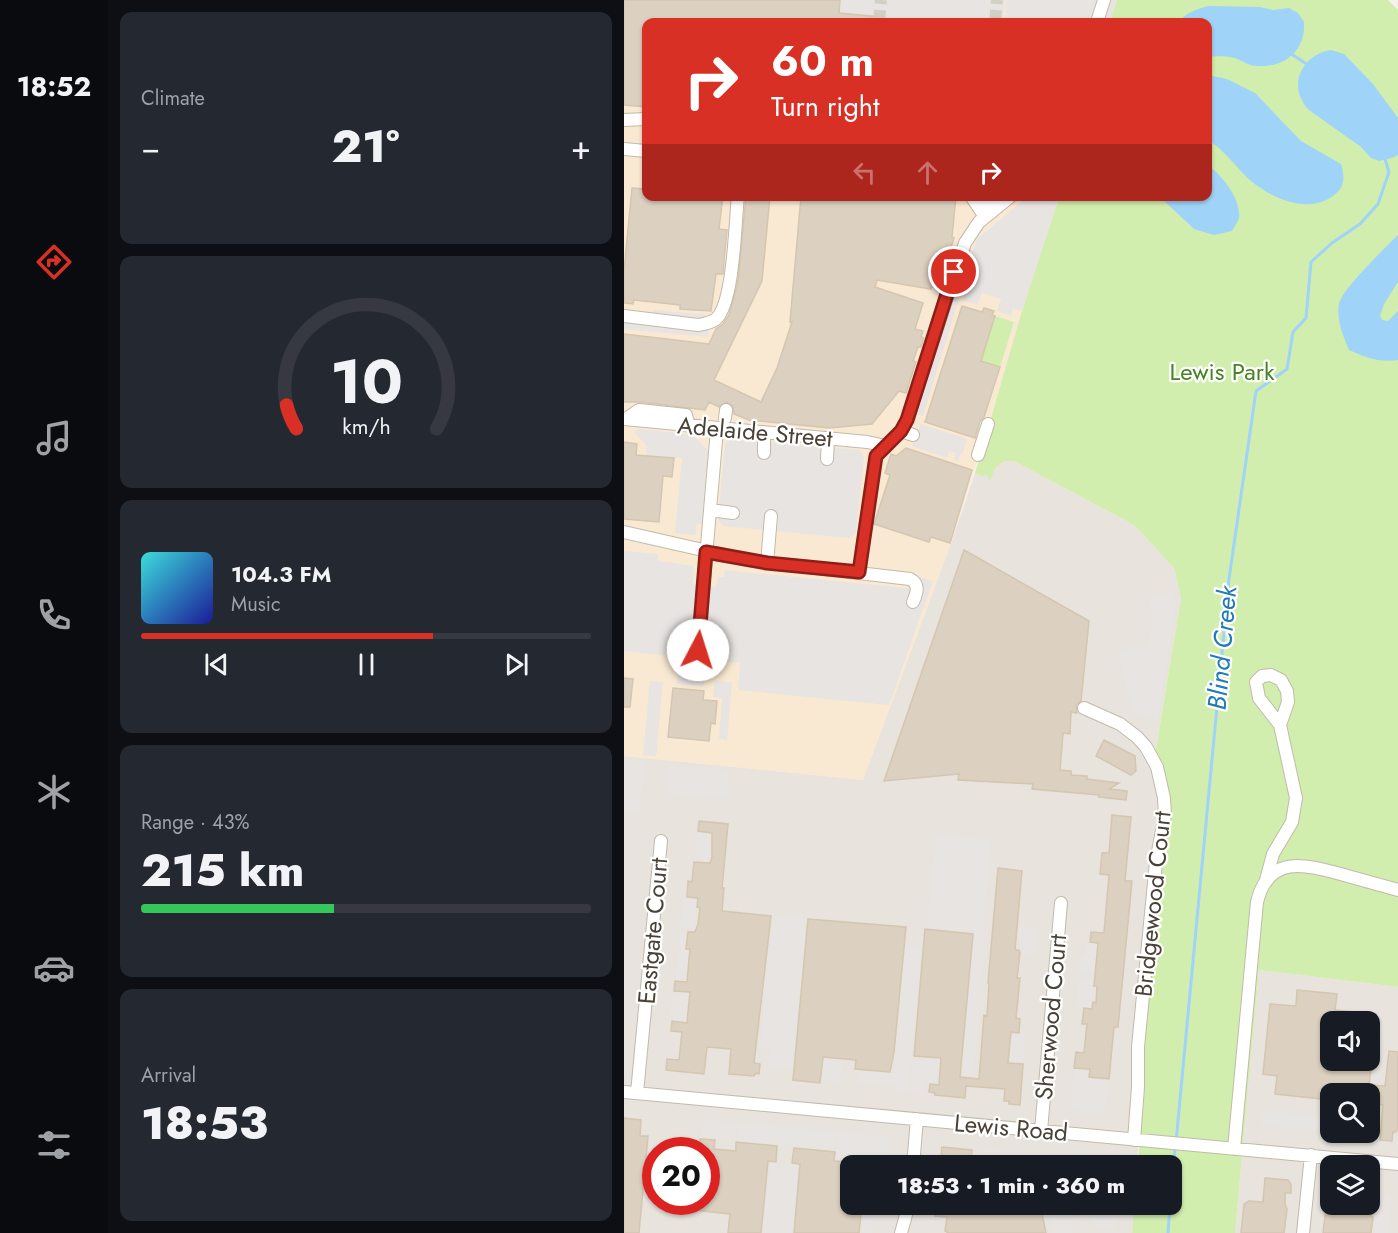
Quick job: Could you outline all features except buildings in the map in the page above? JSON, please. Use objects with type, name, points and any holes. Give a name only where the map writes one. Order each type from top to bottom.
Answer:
[{"type":"street","points":[[1098,18],[1104,0]]},
{"type":"street","points":[[624,120],[642,119]]},
{"type":"street","points":[[624,149],[642,151]]},
{"type":"street","points":[[698,325],[717,318],[728,295],[737,201]]},
{"type":"street","points":[[977,201],[990,213]]},
{"type":"street","points":[[986,201],[990,213]]},
{"type":"street","points":[[859,572],[876,456],[886,446],[907,433],[907,420],[962,248],[973,230],[1005,201]]},
{"type":"street","points":[[624,316],[698,325],[714,332]]},
{"type":"street","name":"Adelaide Street","points":[[625,419],[689,426],[723,419],[764,432],[867,442],[886,446]]},
{"type":"street","points":[[700,656],[698,650],[710,510],[723,419]]},
{"type":"street","points":[[978,455],[988,424]]},
{"type":"street","points":[[764,432],[764,453]]},
{"type":"street","points":[[827,459],[828,438]]},
{"type":"street","points":[[710,510],[733,513]]},
{"type":"street","points":[[767,563],[771,516]]},
{"type":"street","points":[[624,532],[706,552],[767,563],[913,580],[917,590],[913,602]]},
{"type":"street","name":"Bridgewood Court","points":[[1084,708],[1120,724],[1146,747],[1158,767],[1164,798],[1165,815],[1156,862],[1138,1047],[1134,1140]]},
{"type":"street","points":[[1234,1149],[1257,902],[1266,880],[1270,859],[1288,830],[1296,807],[1295,787],[1280,724]]},
{"type":"street","name":"Eastgate Court","points":[[637,1093],[661,841]]},
{"type":"street","points":[[1266,880],[1281,869],[1304,865],[1398,890]]},
{"type":"street","name":"Sherwood Court","points":[[1041,1131],[1061,903]]},
{"type":"street","name":"Lewis Road","points":[[624,1092],[1398,1164]]},
{"type":"street","points":[[914,1155],[917,1119]]},
{"type":"street","points":[[1303,1233],[1311,1155]]},
{"type":"street","points":[[901,1233],[906,1215]]},
{"type":"shaded area","points":[[624,0],[1117,0],[1111,18],[642,18],[642,201],[1058,201],[952,541],[863,780],[624,756]]},
{"type":"shaded area","points":[[840,0],[1005,0],[1003,18],[866,18],[866,15],[825,11]]},
{"type":"shaded area","points":[[1006,0],[1117,0],[1111,18],[1005,18]]},
{"type":"shaded area","points":[[1022,201],[1058,201],[1022,311],[1013,308],[1011,316],[997,311],[1001,299],[982,293],[977,305],[962,300],[966,288],[958,285],[970,250],[973,251],[977,239]]},
{"type":"shaded area","points":[[948,291],[960,295],[923,416],[910,412]]},
{"type":"shaded area","points":[[654,310],[710,315],[708,337],[624,329],[624,311],[649,314]]},
{"type":"shaded area","points":[[921,424],[967,439],[958,461],[954,460],[956,453],[949,451],[947,458],[912,446]]},
{"type":"shaded area","points":[[639,429],[693,435],[708,451],[702,524],[697,524],[695,535],[675,533],[682,458],[646,455],[647,446],[634,432]]},
{"type":"shaded area","points":[[731,439],[859,450],[864,457],[856,533],[850,538],[723,526],[718,520],[725,444]]},
{"type":"shaded area","points":[[1004,460],[1014,461],[1134,525],[1174,568],[1181,598],[1154,760],[1163,790],[1138,1155],[840,1155],[840,1215],[1133,1215],[1132,1233],[624,1233],[624,756],[863,780],[975,473],[984,477]]},
{"type":"shaded area","points":[[624,551],[658,554],[658,561],[694,566],[693,584],[716,587],[718,577],[724,577],[725,570],[915,589],[920,577],[933,581],[889,705],[738,690],[740,663],[624,651]]},
{"type":"shaded area","points":[[1173,590],[1176,603],[1158,720],[1134,713],[1117,653],[1128,649],[1147,648],[1152,622],[1149,599]]},
{"type":"shaded area","points":[[678,669],[705,671],[704,686],[677,684]]},
{"type":"shaded area","points":[[650,681],[663,682],[656,756],[643,755]]},
{"type":"shaded area","points":[[715,681],[732,682],[727,740],[719,739],[722,698],[713,697]]},
{"type":"shaded area","points":[[624,758],[645,760],[640,814],[624,812]]},
{"type":"shaded area","points":[[668,765],[729,770],[727,799],[666,794]]},
{"type":"shaded area","points":[[697,832],[712,833],[709,862],[694,861]]},
{"type":"shaded area","points":[[936,835],[991,840],[983,930],[986,931],[973,1077],[961,1076],[974,933],[927,928]]},
{"type":"shaded area","points":[[683,898],[697,900],[694,929],[680,927]]},
{"type":"shaded area","points":[[773,915],[807,918],[793,1070],[768,1068],[770,1049],[760,1048]]},
{"type":"shaded area","points":[[1018,926],[1038,928],[1035,955],[1020,954],[1021,942],[1017,942]]},
{"type":"shaded area","points":[[680,931],[686,932],[685,950],[689,950],[686,981],[676,980]]},
{"type":"shaded area","points":[[1086,942],[1098,943],[1094,975],[1079,973],[1081,956],[1085,956]]},
{"type":"shaded area","points":[[905,944],[922,946],[908,1092],[896,1091],[896,1087],[857,1083],[858,1070],[893,1073]]},
{"type":"shaded area","points":[[1259,970],[1398,987],[1398,1233],[1235,1233]]},
{"type":"shaded area","points":[[1079,978],[1094,979],[1091,1008],[1076,1006]]},
{"type":"shaded area","points":[[672,992],[689,994],[686,1022],[669,1020]]},
{"type":"shaded area","points":[[1380,1019],[1386,1020],[1379,1083],[1370,1083],[1371,1071],[1380,1071]]},
{"type":"shaded area","points":[[1011,1033],[1026,1034],[1023,1063],[1009,1062]]},
{"type":"shaded area","points":[[913,1056],[939,1059],[937,1083],[926,1082],[924,1095],[910,1094]]},
{"type":"shaded area","points":[[824,1058],[843,1060],[841,1083],[821,1081]]},
{"type":"shaded area","points":[[1074,1070],[1089,1071],[1088,1078],[1108,1080],[1105,1113],[1071,1110]]},
{"type":"shaded area","points":[[1261,1111],[1320,1116],[1320,1131],[1259,1125]]},
{"type":"shaded area","points":[[703,1119],[737,1123],[735,1141],[720,1139],[720,1137],[701,1137]]},
{"type":"shaded area","points":[[738,1123],[836,1131],[834,1150],[737,1141]]},
{"type":"shaded area","points":[[838,1132],[890,1137],[888,1155],[840,1155],[840,1160],[835,1160]]},
{"type":"shaded area","points":[[981,1148],[1056,1155],[980,1155]]},
{"type":"shaded area","points":[[770,1162],[799,1165],[792,1233],[763,1233]]},
{"type":"shaded area","points":[[1380,1195],[1392,1196],[1389,1233],[1373,1233],[1374,1215],[1380,1215]]},
{"type":"shaded area","points":[[863,1215],[879,1215],[878,1224],[872,1223],[871,1233],[860,1232]]},
{"type":"shaded area","points":[[1052,1215],[1073,1215],[1072,1233],[1051,1233]]},
{"type":"shaded area","points":[[1093,1215],[1116,1215],[1115,1230],[1092,1228]]},
{"type":"green space","name":"Lewis Park","points":[[1117,0],[1388,0],[1398,10],[1398,987],[1259,970],[1235,1233],[1132,1233],[1133,1215],[1182,1215],[1182,1155],[1138,1155],[1140,1141],[1134,1140],[1164,823],[1154,761],[1181,598],[1174,568],[1134,525],[1014,461],[1004,461],[996,467],[990,480],[986,474],[984,477],[975,473],[1022,311],[1058,201],[1212,201],[1212,18],[1111,18]]},
{"type":"green space","points":[[995,316],[1014,322],[1000,367],[981,361]]},
{"type":"water","points":[[1208,6],[1260,7],[1273,10],[1289,8],[1298,13],[1304,22],[1304,32],[1297,49],[1285,60],[1267,66],[1251,65],[1232,57],[1212,57],[1212,18],[1183,18]]},
{"type":"water","points":[[1331,50],[1344,54],[1373,84],[1398,118],[1398,155],[1379,161],[1371,158],[1361,147],[1309,110],[1302,101],[1298,83],[1305,65],[1311,58]]},
{"type":"water","points":[[1212,76],[1227,79],[1255,93],[1301,141],[1341,164],[1343,182],[1337,193],[1323,201],[1313,204],[1291,202],[1260,188],[1212,143]]},
{"type":"water","points":[[1212,169],[1234,195],[1239,218],[1232,231],[1214,235],[1194,229],[1164,201],[1212,201]]},
{"type":"water","points":[[1398,235],[1398,282],[1384,304],[1380,316],[1382,320],[1388,321],[1398,311],[1398,360],[1379,360],[1349,350],[1342,333],[1338,310],[1342,297],[1356,279]]},
{"type":"waterway","name":"Blind Creek","points":[[1293,55],[1305,63]]},
{"type":"waterway","name":"Blind Creek","points":[[1176,1142],[1229,579],[1256,391],[1287,369],[1293,332],[1306,318],[1311,262],[1332,243],[1360,224],[1378,204],[1389,172],[1385,159]]},
{"type":"waterway","name":"Blind Creek","points":[[1175,1148],[1175,1155]]},
{"type":"waterway","name":"Blind Creek","points":[[1168,1233],[1169,1215]]},
{"type":"tunnel","points":[[879,18],[881,0]]},
{"type":"tunnel","points":[[995,18],[997,0]]},
{"type":"route","points":[[698,650],[706,552],[767,563],[859,572],[866,537],[868,505],[876,456],[901,431],[907,420],[954,272]]}]
